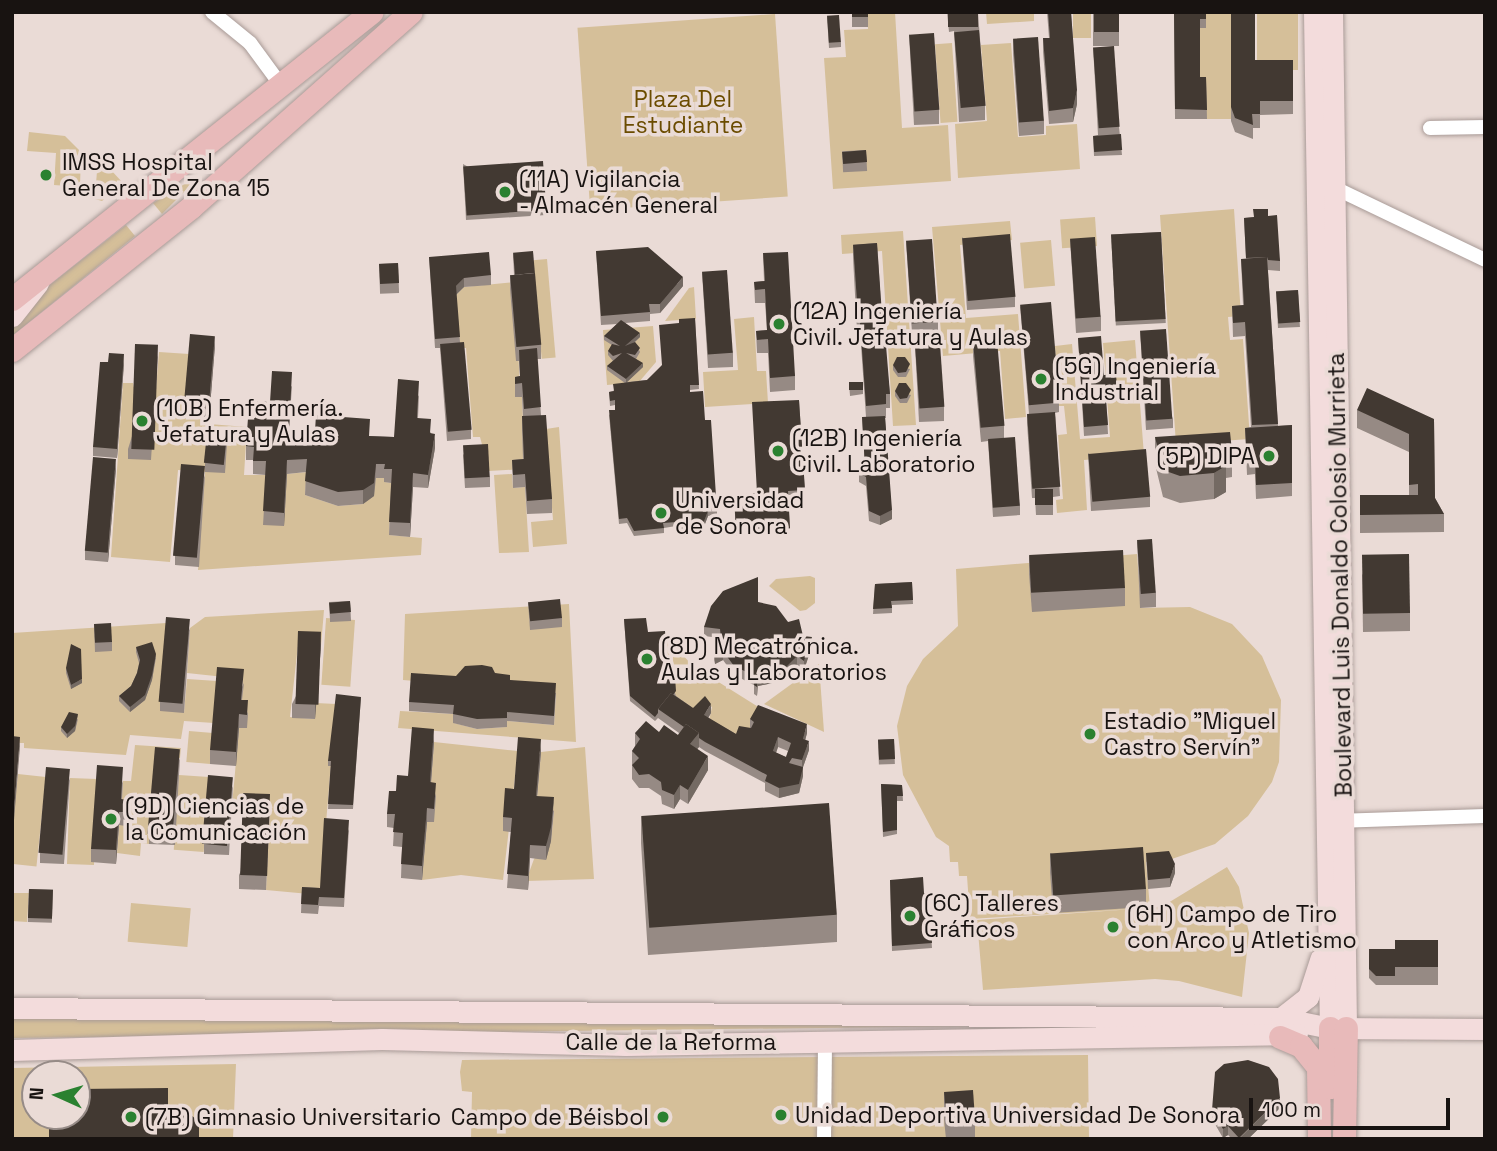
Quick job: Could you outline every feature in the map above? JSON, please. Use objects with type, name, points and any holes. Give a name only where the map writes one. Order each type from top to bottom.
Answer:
[{"type":"main road","points":[[12,299],[283,88],[372,12]]},
{"type":"main road","points":[[12,350],[203,195],[411,12]]},
{"type":"main road","name":"Boulevard Luis Donaldo Colosio Murrieta","points":[[1314,12],[1338,1028],[1328,1139]]},
{"type":"main road","name":"Boulevard Luis Donaldo Colosio Murrieta","points":[[1332,12],[1335,188],[1335,821],[1327,872],[1344,1139]]},
{"type":"main road","points":[[203,195],[225,159],[285,106],[283,88]]},
{"type":"main road","points":[[12,316],[43,275]]},
{"type":"main road","points":[[1319,1139],[1318,1067],[1301,1046],[1280,1027],[1308,997],[1319,974],[1320,905],[1327,872]]},
{"type":"main road","name":"Calle de la Reforma","points":[[12,1008],[1485,1029]]},
{"type":"main road","name":"Calle de la Reforma","points":[[12,1050],[382,1039],[626,1045],[1280,1027]]},
{"type":"street","points":[[212,12],[250,43],[283,88]]},
{"type":"street","points":[[1430,128],[1485,127]]},
{"type":"street","points":[[1335,188],[1485,260]]},
{"type":"street","points":[[1335,821],[1485,816]]},
{"type":"street","points":[[824,1139],[825,1041]]},
{"type":"green space","points":[[867,12],[895,12],[902,128],[948,125],[951,181],[833,189],[824,58],[846,57],[844,30],[868,29]]},
{"type":"green space","points":[[986,12],[1034,12],[1034,21],[987,24]]},
{"type":"green space","points":[[1073,12],[1091,12],[1091,38],[1073,38]]},
{"type":"green space","points":[[1206,12],[1231,12],[1231,119],[1207,119],[1200,86],[1200,28]]},
{"type":"green space","points":[[1257,12],[1298,12],[1298,70],[1257,70]]},
{"type":"green space","name":"Plaza Del Estudiante","points":[[775,14],[788,197],[590,210],[577,28]]},
{"type":"green space","points":[[952,43],[958,122],[941,123],[935,44]]},
{"type":"green space","points":[[1011,43],[1018,137],[1046,135],[1046,126],[1077,124],[1080,169],[958,178],[955,124],[987,121],[981,45]]},
{"type":"green space","points":[[29,132],[65,136],[81,152],[80,187],[54,185],[56,153],[27,151]]},
{"type":"green space","points":[[98,156],[123,183],[102,201],[95,199]]},
{"type":"green space","points":[[193,179],[195,181],[162,214],[153,203]]},
{"type":"green space","points":[[1234,209],[1241,316],[1228,317],[1230,340],[1243,339],[1250,439],[1176,444],[1160,215]]},
{"type":"green space","points":[[1095,217],[1097,246],[1062,248],[1060,219]]},
{"type":"green space","points":[[1010,221],[1012,240],[960,245],[966,318],[1018,314],[1026,417],[1005,419],[1000,351],[943,356],[932,227]]},
{"type":"green space","points":[[126,225],[135,236],[12,336],[12,323],[51,284]]},
{"type":"green space","points":[[903,231],[916,425],[893,426],[882,251],[842,254],[841,235]]},
{"type":"green space","points":[[1051,240],[1055,286],[1024,289],[1020,243]]},
{"type":"green space","points":[[547,259],[556,358],[542,359],[533,260]]},
{"type":"green space","points":[[515,282],[520,390],[516,397],[522,397],[525,469],[489,471],[480,437],[473,437],[466,348],[460,348],[456,295],[464,287]]},
{"type":"green space","points":[[694,287],[696,319],[665,321],[689,288]]},
{"type":"green space","points":[[754,317],[757,371],[766,371],[768,403],[705,407],[703,372],[738,370],[734,319]]},
{"type":"green space","points":[[653,326],[656,362],[639,382],[607,385],[603,330]]},
{"type":"green space","points":[[1135,340],[1144,455],[1084,460],[1087,510],[1057,513],[1056,500],[1063,499],[1058,435],[1067,434],[1064,406],[1059,406],[1055,346],[1072,344],[1080,439],[1110,437],[1107,398],[1120,397],[1119,381],[1106,381],[1103,343]]},
{"type":"green space","points":[[159,352],[189,354],[184,416],[209,419],[209,424],[247,427],[244,475],[266,475],[283,526],[287,474],[307,472],[305,495],[338,506],[363,504],[376,478],[385,478],[385,482],[392,483],[389,535],[422,538],[421,555],[198,570],[205,472],[178,470],[170,562],[111,557],[123,383],[133,383],[150,460]]},
{"type":"green space","points":[[559,427],[567,544],[533,547],[531,522],[553,520],[546,429]]},
{"type":"green space","points":[[512,474],[513,488],[525,487],[529,552],[499,553],[494,475]]},
{"type":"green space","name":"Estadio \"Miguel Castro Servín\"","points":[[1137,554],[1141,608],[1190,607],[1232,624],[1262,656],[1281,700],[1279,762],[1272,782],[1248,816],[1215,844],[1169,860],[1146,862],[1150,908],[1163,906],[1227,867],[1239,887],[1249,933],[1242,997],[1179,981],[1155,979],[983,990],[977,920],[1148,908],[970,919],[967,876],[959,876],[958,862],[950,862],[949,846],[936,837],[903,775],[897,726],[907,686],[923,659],[958,626],[956,569]]},
{"type":"green space","points":[[810,576],[815,578],[815,603],[806,610],[800,611],[769,586],[776,579]]},
{"type":"green space","points":[[569,604],[576,742],[398,728],[400,711],[454,714],[454,723],[477,729],[506,727],[507,721],[554,725],[556,693],[403,680],[405,614]]},
{"type":"green space","points":[[324,610],[321,646],[298,645],[290,717],[314,719],[316,703],[336,704],[320,895],[266,890],[270,808],[232,806],[239,728],[247,728],[241,714],[243,679],[187,673],[190,628],[205,617]]},
{"type":"green space","points":[[326,618],[355,620],[350,687],[321,685]]},
{"type":"green space","points":[[166,623],[184,713],[187,679],[217,681],[214,723],[184,721],[181,739],[130,735],[126,755],[24,748],[24,743],[12,743],[12,633]]},
{"type":"green space","points":[[665,636],[693,666],[760,708],[754,731],[736,743],[708,725],[712,707],[707,704],[694,714],[671,702]]},
{"type":"green space","points":[[819,664],[824,732],[764,704]]},
{"type":"green space","points":[[189,731],[213,733],[210,764],[186,762]]},
{"type":"green space","points":[[434,742],[518,751],[503,880],[461,875],[422,880],[427,822],[434,822],[430,796]]},
{"type":"green space","points":[[135,745],[181,748],[180,758],[155,757],[149,844],[141,843],[140,856],[117,853],[119,825],[126,825],[127,814],[121,813],[123,781],[131,781]]},
{"type":"green space","points":[[585,747],[594,879],[526,881],[534,859],[551,841],[554,811],[536,809],[541,752]]},
{"type":"green space","points":[[18,774],[46,777],[36,866],[12,864],[12,831]]},
{"type":"green space","points":[[179,775],[209,777],[204,852],[174,850]]},
{"type":"green space","points":[[70,778],[97,779],[94,865],[67,864]]},
{"type":"green space","points":[[12,893],[29,893],[27,922],[12,921]]},
{"type":"green space","points":[[131,903],[191,908],[187,947],[128,942]]},
{"type":"green space","points":[[12,1010],[1052,1025],[12,1038]]},
{"type":"green space","name":"Unidad Deportiva Universidad De Sonora","points":[[1088,1055],[1089,1139],[471,1139],[472,1092],[462,1091],[460,1072],[462,1060]]},
{"type":"green space","points":[[236,1064],[233,1139],[199,1139],[199,1131],[91,1102],[91,1067]]},
{"type":"green space","points":[[12,1068],[21,1068],[21,1130],[63,1130],[49,1139],[12,1139]]},
{"type":"building","points":[[852,12],[868,12],[868,17],[852,17]]},
{"type":"building","points":[[948,12],[978,12],[978,27],[948,27]]},
{"type":"building","points":[[1048,12],[1071,12],[1077,90],[1073,108],[1049,111],[1043,38],[1050,38]]},
{"type":"building","points":[[1094,12],[1119,12],[1119,32],[1094,32]]},
{"type":"building","points":[[1174,12],[1206,12],[1206,19],[1200,19],[1200,77],[1206,77],[1207,110],[1175,109]]},
{"type":"building","points":[[1231,12],[1255,12],[1255,60],[1293,60],[1293,101],[1260,101],[1260,114],[1252,114],[1253,125],[1235,118],[1231,107]]},
{"type":"building","points":[[839,15],[841,42],[829,43],[827,16]]},
{"type":"building","points":[[979,30],[986,106],[961,108],[954,32]]},
{"type":"building","points":[[934,33],[939,110],[914,112],[909,35]]},
{"type":"building","points":[[1038,37],[1044,121],[1019,123],[1013,39]]},
{"type":"building","points":[[1114,46],[1120,127],[1099,128],[1093,47]]},
{"type":"building","points":[[1121,134],[1122,150],[1094,152],[1093,136]]},
{"type":"building","points":[[866,150],[867,162],[843,164],[842,152]]},
{"type":"building","name":"(11A) Vigilancia - Almacén General","points":[[543,161],[546,210],[467,215],[463,167]]},
{"type":"building","points":[[1253,209],[1268,209],[1268,216],[1277,215],[1280,261],[1268,260],[1267,257],[1246,258],[1244,218],[1254,217]]},
{"type":"building","points":[[1161,232],[1166,319],[1116,321],[1111,235]]},
{"type":"building","points":[[1010,234],[1015,297],[968,301],[962,238]]},
{"type":"building","points":[[1095,237],[1101,317],[1076,319],[1070,239]]},
{"type":"building","points":[[932,239],[938,322],[912,324],[906,241]]},
{"type":"building","points":[[877,243],[882,316],[858,317],[853,245]]},
{"type":"building","points":[[648,247],[683,277],[660,304],[649,304],[650,312],[601,316],[596,251]]},
{"type":"building","points":[[533,251],[535,273],[515,275],[513,253]]},
{"type":"building","points":[[489,252],[491,275],[464,278],[456,286],[460,337],[435,339],[429,257]]},
{"type":"building","name":"(12A) Ingeniería Civil. Jefatura y Aulas","points":[[788,252],[795,376],[770,378],[768,339],[757,340],[756,331],[767,330],[765,289],[755,290],[754,282],[765,281],[763,253]]},
{"type":"building","points":[[1267,257],[1278,424],[1252,425],[1245,322],[1233,323],[1232,306],[1244,305],[1241,259]]},
{"type":"building","points":[[398,263],[399,283],[380,284],[379,264]]},
{"type":"building","points":[[727,270],[733,353],[708,355],[702,272]]},
{"type":"building","points":[[535,273],[541,345],[516,347],[510,275]]},
{"type":"building","points":[[1298,290],[1300,322],[1278,323],[1276,292]]},
{"type":"building","name":"(5G) Ingeniería Industrial","points":[[1051,302],[1060,403],[1029,405],[1020,305]]},
{"type":"building","points":[[695,318],[699,385],[690,385],[690,392],[703,391],[705,420],[711,420],[717,511],[708,511],[703,524],[676,527],[676,522],[663,523],[664,528],[634,531],[627,518],[619,519],[609,410],[615,410],[615,400],[610,401],[609,392],[614,391],[613,384],[647,380],[662,365],[659,325]]},
{"type":"building","points":[[621,320],[640,333],[625,346],[635,342],[640,348],[635,355],[626,353],[643,363],[626,379],[607,366],[622,353],[613,356],[608,351],[612,344],[620,346],[604,336]]},
{"type":"building","points":[[884,321],[890,394],[886,394],[886,404],[866,406],[860,323]]},
{"type":"building","points":[[1166,329],[1172,419],[1146,421],[1140,331]]},
{"type":"building","points":[[190,334],[215,336],[209,409],[184,407]]},
{"type":"building","points":[[1101,336],[1104,375],[1116,374],[1117,387],[1105,388],[1108,425],[1084,427],[1078,338]]},
{"type":"building","points":[[997,340],[1004,426],[981,428],[973,342]]},
{"type":"building","points":[[464,342],[472,430],[448,432],[440,344]]},
{"type":"building","name":"(10B) Enfermería. Jefatura y Aulas","points":[[135,344],[158,345],[154,450],[131,449]]},
{"type":"building","points":[[940,344],[944,407],[919,409],[915,346]]},
{"type":"building","points":[[537,348],[541,407],[524,409],[522,383],[515,384],[515,377],[520,376],[519,350]]},
{"type":"building","points":[[109,353],[124,354],[117,449],[93,447],[100,362],[108,362]]},
{"type":"building","points":[[897,357],[905,357],[910,364],[906,372],[898,373],[893,365]]},
{"type":"building","points":[[272,371],[292,372],[289,430],[315,431],[316,415],[370,419],[369,436],[394,437],[398,379],[419,381],[417,418],[431,419],[430,433],[435,434],[428,475],[413,473],[410,523],[389,522],[392,469],[384,469],[385,464],[376,464],[374,483],[363,490],[338,492],[305,481],[307,459],[287,460],[284,513],[263,511],[266,461],[253,461],[254,447],[246,446],[248,418],[255,418],[256,401],[270,402]]},
{"type":"building","points":[[849,382],[863,382],[863,390],[849,390]]},
{"type":"building","points":[[899,383],[906,383],[911,390],[907,398],[900,399],[895,391]]},
{"type":"building","points":[[1367,388],[1434,419],[1435,498],[1444,514],[1360,515],[1360,495],[1418,495],[1418,484],[1409,485],[1409,434],[1357,410]]},
{"type":"building","name":"(12B) Ingeniería Civil. Laboratorio","points":[[799,400],[805,490],[788,491],[790,528],[736,531],[734,494],[757,493],[752,402]]},
{"type":"building","points":[[1055,412],[1060,487],[1032,489],[1027,414]]},
{"type":"building","points":[[546,415],[552,499],[527,501],[525,474],[513,475],[512,460],[524,459],[522,416]]},
{"type":"building","points":[[885,416],[892,510],[880,516],[869,511],[866,477],[859,473],[865,467],[862,417]]},
{"type":"building","name":"(5P) DIPA","points":[[1292,425],[1292,483],[1256,485],[1255,460],[1247,461],[1245,428]]},
{"type":"building","points":[[1230,432],[1232,451],[1225,451],[1226,466],[1214,473],[1180,476],[1163,470],[1155,437]]},
{"type":"building","points":[[207,433],[227,435],[224,465],[204,463]]},
{"type":"building","points":[[1015,437],[1020,506],[993,508],[988,439]]},
{"type":"building","points":[[488,444],[490,477],[465,478],[463,445]]},
{"type":"building","points":[[1146,449],[1150,497],[1092,502],[1088,454]]},
{"type":"building","points":[[93,457],[116,459],[108,553],[85,551]]},
{"type":"building","points":[[181,464],[205,466],[197,558],[173,556]]},
{"type":"building","points":[[1035,489],[1053,489],[1053,505],[1035,505]]},
{"type":"building","points":[[1152,539],[1156,593],[1141,594],[1137,540]]},
{"type":"building","points":[[1123,550],[1125,588],[1031,593],[1029,555]]},
{"type":"building","points":[[1409,554],[1410,613],[1363,614],[1362,555]]},
{"type":"building","points":[[758,577],[758,602],[776,606],[788,622],[799,619],[803,636],[812,637],[804,661],[797,656],[782,671],[758,677],[757,687],[754,685],[755,676],[734,666],[723,651],[715,654],[714,650],[722,647],[720,629],[704,627],[711,606],[723,591]]},
{"type":"building","points":[[912,582],[913,600],[891,601],[892,608],[873,609],[875,584]]},
{"type":"building","points":[[560,599],[562,618],[530,621],[528,602]]},
{"type":"building","points":[[350,601],[351,612],[330,614],[329,603]]},
{"type":"building","points":[[166,617],[190,619],[183,704],[159,702]]},
{"type":"building","name":"(8D) Mecatrónica. Aulas y Laboratorios","points":[[646,618],[648,632],[665,631],[669,677],[675,677],[676,691],[673,695],[671,693],[658,709],[655,717],[630,696],[624,619]]},
{"type":"building","points":[[111,623],[112,642],[95,643],[94,624]]},
{"type":"building","points":[[298,631],[321,632],[318,705],[295,704]]},
{"type":"building","points":[[152,642],[156,654],[152,675],[145,695],[130,707],[119,696],[131,686],[137,673],[140,660],[136,647]]},
{"type":"building","points":[[71,644],[81,649],[82,679],[71,685],[66,668]]},
{"type":"building","points":[[465,666],[492,667],[495,673],[510,675],[510,680],[556,683],[554,716],[507,712],[507,718],[477,719],[453,714],[454,705],[409,702],[411,673],[456,676]]},
{"type":"building","points":[[217,667],[244,669],[241,700],[248,700],[247,715],[239,714],[236,752],[210,750]]},
{"type":"building","points":[[671,693],[693,708],[705,696],[711,704],[704,715],[736,734],[739,726],[751,728],[754,722],[750,719],[758,705],[807,724],[803,739],[809,741],[802,760],[792,758],[789,763],[803,767],[799,784],[779,788],[765,781],[767,775],[705,742],[699,738],[699,733],[686,724],[684,727],[658,709]],"holes":[[[778,737],[791,743],[786,757],[773,751]]]},
{"type":"building","points":[[336,694],[361,697],[353,805],[328,804],[331,761],[328,761]]},
{"type":"building","points":[[69,712],[78,714],[75,726],[67,734],[61,727]]},
{"type":"building","points":[[646,721],[659,732],[664,725],[678,735],[686,724],[699,733],[690,744],[708,756],[688,790],[680,785],[674,795],[662,790],[661,782],[649,774],[639,775],[632,765],[639,758],[632,751],[640,739],[635,733]]},
{"type":"building","points":[[412,727],[434,729],[430,782],[436,783],[434,809],[427,808],[422,866],[401,864],[403,833],[393,832],[395,814],[387,814],[389,791],[396,791],[397,775],[408,776]]},
{"type":"building","points":[[12,736],[20,737],[12,835]]},
{"type":"building","points":[[518,737],[541,739],[536,796],[554,797],[546,846],[530,845],[528,876],[507,874],[512,818],[503,817],[505,788],[514,789]]},
{"type":"building","points":[[894,739],[895,759],[879,760],[878,740]]},
{"type":"building","points":[[155,747],[180,749],[172,836],[147,834]]},
{"type":"building","name":"(9D) Ciencias de la Comunicación","points":[[97,765],[123,767],[121,799],[127,800],[126,812],[119,812],[116,850],[91,849]]},
{"type":"building","points":[[46,767],[70,769],[62,855],[39,853]]},
{"type":"building","points":[[208,775],[233,777],[227,846],[202,844]]},
{"type":"building","points":[[881,784],[902,785],[903,796],[897,796],[897,830],[883,832]]},
{"type":"building","points":[[243,793],[270,794],[267,876],[240,875]]},
{"type":"building","points":[[829,803],[837,915],[649,928],[641,816]]},
{"type":"building","points":[[324,818],[349,820],[344,898],[319,897],[318,905],[301,904],[302,887],[320,888]]},
{"type":"building","points":[[1143,847],[1146,889],[1053,895],[1050,853]]},
{"type":"building","points":[[1169,851],[1175,864],[1170,878],[1148,880],[1146,853]]},
{"type":"building","name":"(6C) Talleres Gráficos","points":[[923,877],[924,893],[928,893],[932,943],[892,946],[890,880]]},
{"type":"building","points":[[29,889],[53,890],[52,919],[28,918]]},
{"type":"building","points":[[1395,940],[1438,940],[1438,967],[1395,967]]},
{"type":"building","points":[[1369,949],[1395,949],[1395,976],[1376,976],[1369,969]]},
{"type":"building","points":[[1248,1060],[1269,1067],[1278,1079],[1280,1098],[1239,1138],[1228,1126],[1223,1129],[1212,1110],[1215,1072],[1224,1064]]},
{"type":"building","name":"(7B) Gimnasio Universitario","points":[[168,1088],[168,1106],[181,1106],[199,1122],[199,1139],[49,1139],[49,1130],[91,1130],[91,1089]]},
{"type":"building","points":[[973,1090],[975,1116],[946,1118],[944,1092]]},
{"type":"place","name":"IMSS Hospital General De Zona 15","points":[[46,175]]},
{"type":"place","name":"(11A) Vigilancia - Almacén General","points":[[505,192]]},
{"type":"place","name":"(12A) Ingeniería Civil. Jefatura y Aulas","points":[[779,324]]},
{"type":"place","name":"(5G) Ingeniería Industrial","points":[[1041,379]]},
{"type":"place","name":"(10B) Enfermería. Jefatura y Aulas","points":[[142,421]]},
{"type":"place","name":"(12B) Ingeniería Civil. Laboratorio","points":[[778,451]]},
{"type":"place","name":"(5P) DIPA","points":[[1269,456]]},
{"type":"place","name":"Universidad de Sonora","points":[[661,513]]},
{"type":"place","name":"(8D) Mecatrónica. Aulas y Laboratorios","points":[[647,659]]},
{"type":"place","name":"Estadio \"Miguel Castro Servín\"","points":[[1090,734]]},
{"type":"place","name":"(9D) Ciencias de la Comunicación","points":[[111,819]]},
{"type":"place","name":"(6C) Talleres Gráficos","points":[[910,916]]},
{"type":"place","name":"(6H) Campo de Tiro con Arco y Atletismo","points":[[1113,927]]},
{"type":"place","name":"Unidad Deportiva Universidad De Sonora","points":[[781,1115]]},
{"type":"place","name":"(7B) Gimnasio Universitario","points":[[131,1117]]},
{"type":"place","name":"Campo de Béisbol","points":[[663,1117]]}]
